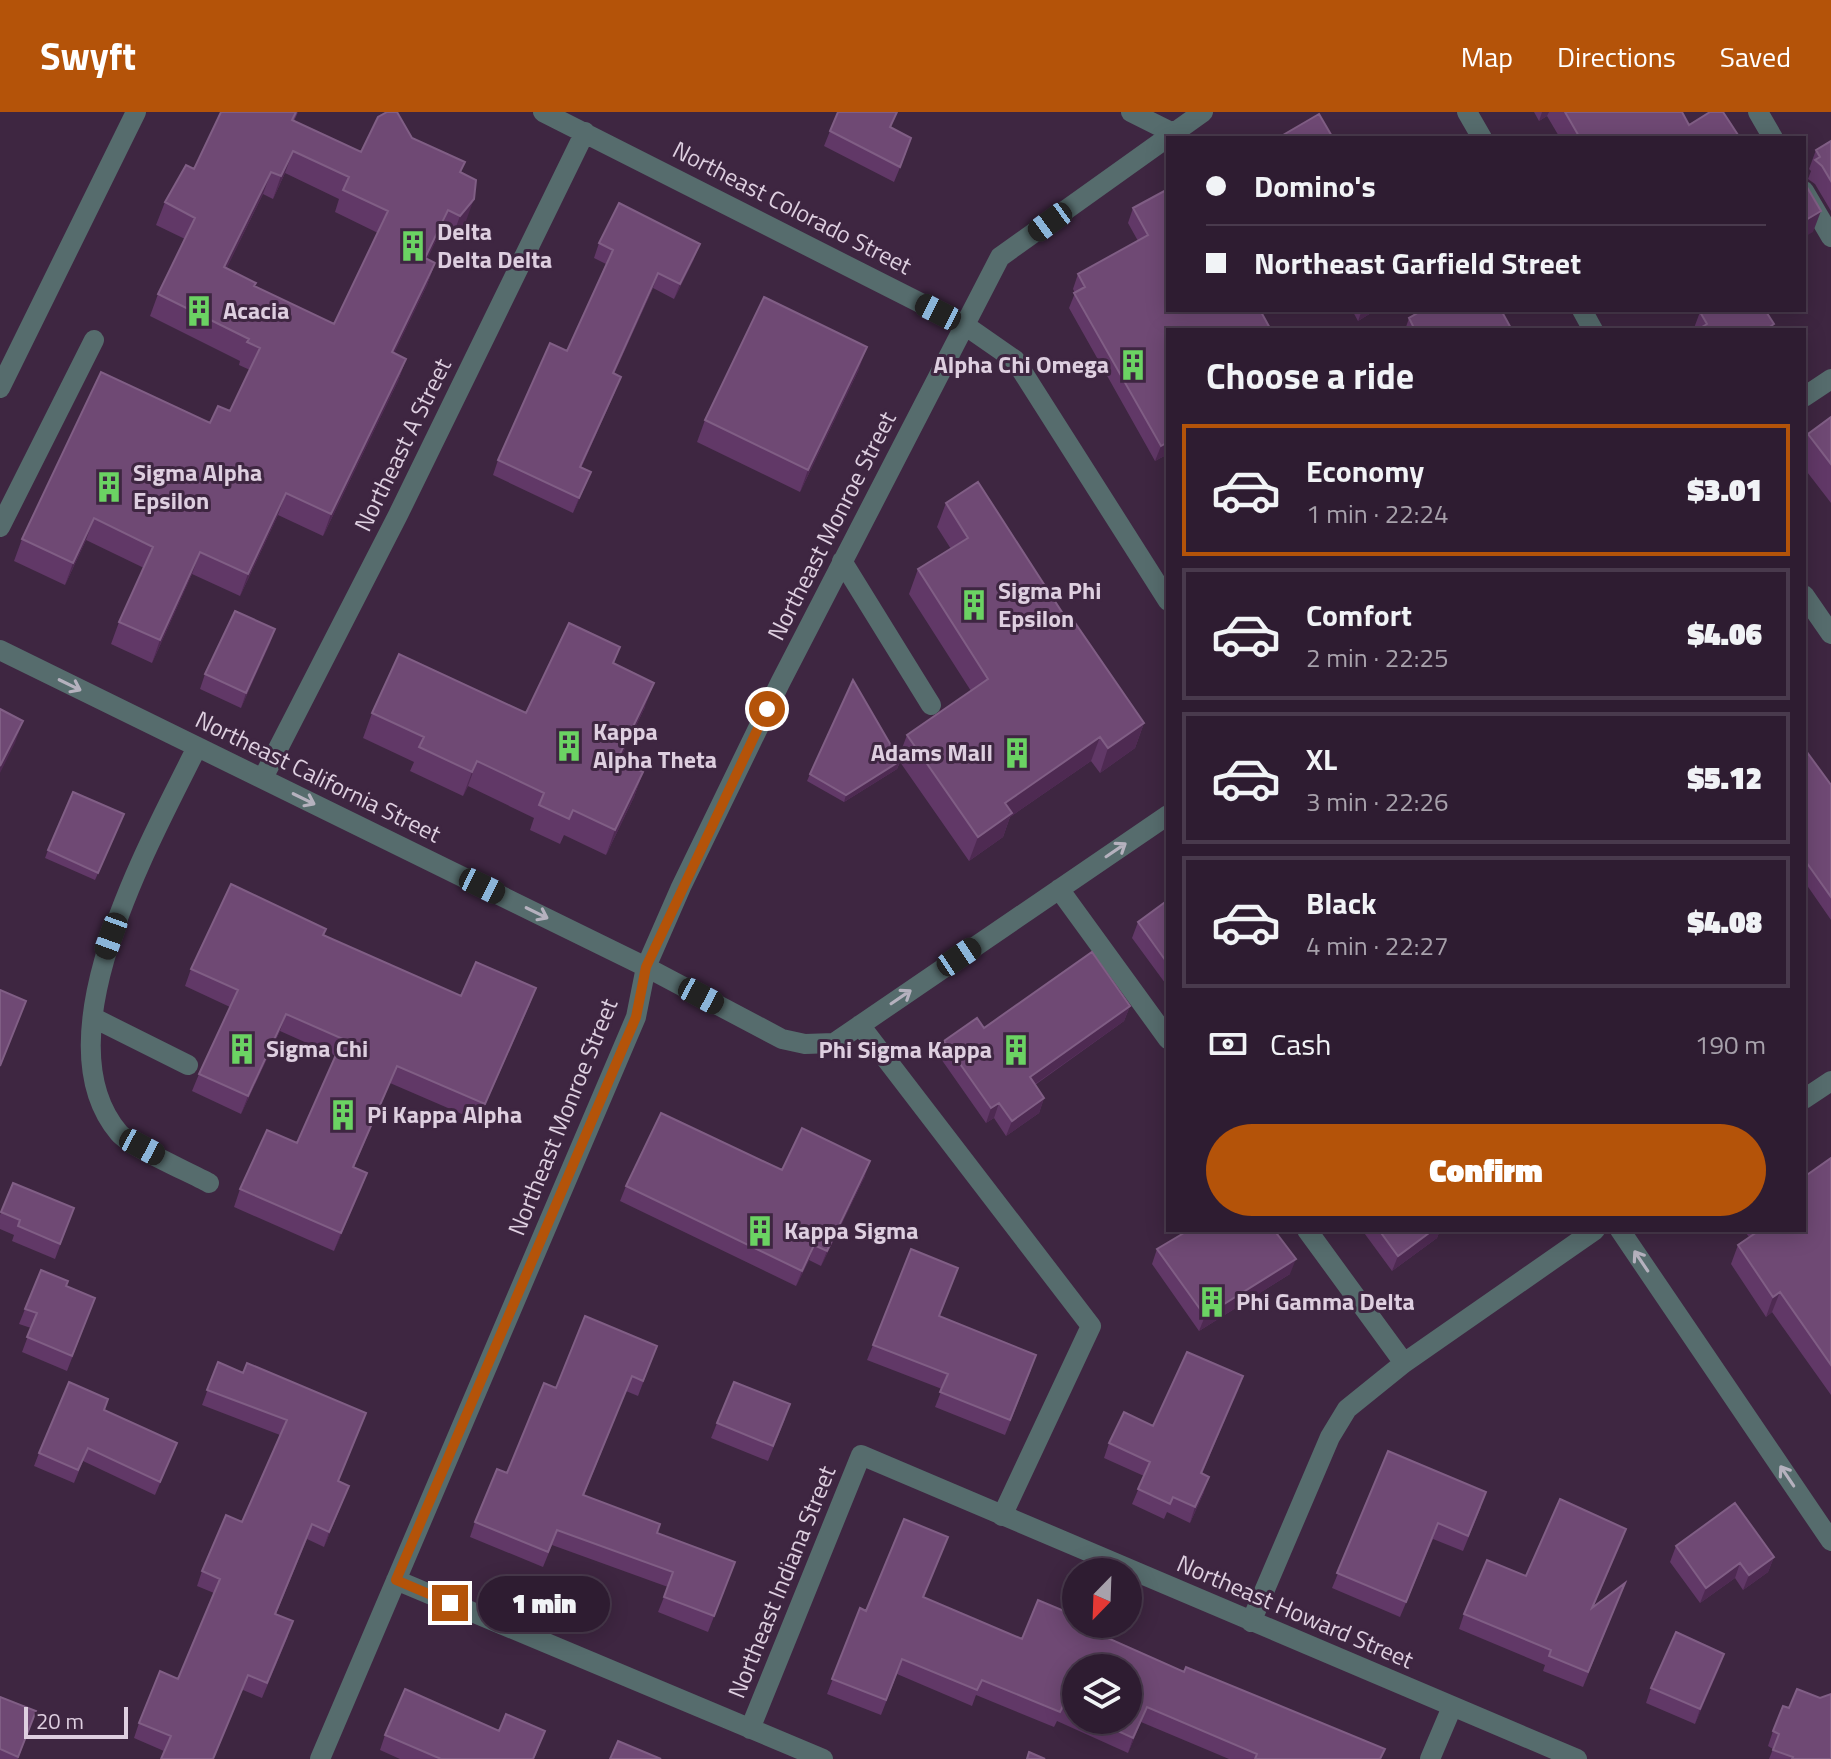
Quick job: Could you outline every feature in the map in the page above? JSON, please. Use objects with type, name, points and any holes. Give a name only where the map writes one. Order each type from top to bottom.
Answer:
[{"type":"street","points":[[0,388],[136,112]]},
{"type":"street","name":"Northeast Colorado Street","points":[[543,112],[966,326],[1015,360],[1166,598]]},
{"type":"street","points":[[1131,112],[1173,133]]},
{"type":"street","name":"Northeast Monroe Street","points":[[1169,136],[1203,112]]},
{"type":"street","points":[[1467,112],[1481,136]]},
{"type":"street","points":[[1758,112],[1772,136]]},
{"type":"street","name":"Northeast A Street","points":[[263,778],[398,515],[585,132]]},
{"type":"street","name":"Northeast Monroe Street","points":[[320,1759],[636,1017],[646,967],[681,887],[842,561],[1000,257],[1166,138]]},
{"type":"street","points":[[1806,194],[1831,237]]},
{"type":"street","points":[[0,527],[94,340]]},
{"type":"street","points":[[1806,396],[1831,379]]},
{"type":"street","points":[[842,561],[931,705]]},
{"type":"street","points":[[1806,598],[1831,634]]},
{"type":"street","name":"Northeast California Street","points":[[0,650],[646,967],[782,1039],[805,1044],[834,1043],[860,1025]]},
{"type":"street","points":[[197,747],[132,880],[100,965],[91,1054],[99,1102],[120,1135],[209,1183]]},
{"type":"street","points":[[1002,1516],[1091,1326],[860,1025],[1166,816]]},
{"type":"street","points":[[1059,889],[1166,1036]]},
{"type":"street","points":[[94,1018],[188,1065]]},
{"type":"street","points":[[1806,1098],[1830,1084]]},
{"type":"street","points":[[1308,1232],[1404,1363]]},
{"type":"street","points":[[1251,1622],[1330,1437],[1347,1409],[1404,1363],[1592,1232]]},
{"type":"street","points":[[1621,1232],[1831,1541]]},
{"type":"street","name":"Northeast Howard Street","points":[[861,1455],[1577,1759]]},
{"type":"street","name":"Northeast Indiana Street","points":[[750,1729],[861,1455]]},
{"type":"street","points":[[396,1580],[823,1759]]},
{"type":"street","points":[[1430,1759],[1452,1707]]},
{"type":"building","points":[[221,112],[296,112],[292,120],[361,152],[378,117],[387,112],[397,112],[412,138],[465,162],[460,172],[476,180],[474,199],[460,216],[448,210],[425,258],[435,263],[392,352],[406,359],[331,514],[286,493],[248,574],[200,552],[160,640],[119,622],[153,547],[94,518],[73,563],[22,539],[101,372],[210,423],[218,406],[230,411],[260,348],[247,342],[249,339],[158,294],[195,218],[165,202],[186,165],[194,169]],"holes":[[[293,151],[349,177],[343,190],[388,211],[334,324],[254,286],[256,283],[224,267],[271,172],[281,176]]]},
{"type":"building","points":[[838,112],[897,112],[890,127],[911,138],[900,167],[830,131]]},
{"type":"building","points":[[1565,112],[1682,112],[1689,125],[1710,112],[1723,112],[1739,136],[1579,136]]},
{"type":"building","points":[[1319,114],[1332,136],[1281,136]]},
{"type":"building","points":[[1831,141],[1831,181],[1815,160],[1820,157],[1816,150]]},
{"type":"building","points":[[1806,185],[1821,211],[1806,220]]},
{"type":"building","name":"Alpha Chi Omega","points":[[1166,190],[1166,312],[1261,312],[1270,328],[1166,328],[1166,443],[1161,446],[1074,293],[1085,287],[1078,274],[1148,235],[1133,208]]},
{"type":"building","points":[[619,203],[700,244],[680,284],[658,273],[613,373],[621,377],[580,467],[591,472],[579,498],[498,460],[550,343],[567,351],[613,250],[599,243]]},
{"type":"building","points":[[764,297],[867,347],[808,470],[705,420]]},
{"type":"building","points":[[1420,312],[1502,312],[1511,328],[1414,328],[1409,318]]},
{"type":"building","points":[[1700,312],[1766,312],[1774,324],[1768,328],[1700,328],[1707,324]]},
{"type":"building","points":[[1831,417],[1831,464],[1808,434]]},
{"type":"building","points":[[978,482],[1069,623],[1073,620],[1144,723],[1108,748],[1100,737],[1005,803],[1012,813],[978,837],[907,735],[988,679],[918,569],[968,538],[946,503]]},
{"type":"building","points":[[235,611],[275,629],[246,693],[205,674]]},
{"type":"building","points":[[569,623],[620,647],[613,663],[654,683],[617,760],[643,772],[615,830],[573,810],[569,819],[539,805],[544,793],[477,761],[472,772],[419,747],[424,737],[372,713],[399,654],[526,713]]},
{"type":"building","points":[[853,680],[900,761],[846,795],[810,774]]},
{"type":"building","points":[[0,709],[23,721],[0,766]]},
{"type":"building","points":[[1806,751],[1831,785],[1831,897],[1806,862]]},
{"type":"building","points":[[73,792],[124,814],[98,873],[48,850]]},
{"type":"building","points":[[231,884],[326,929],[323,935],[461,996],[476,962],[536,988],[485,1104],[397,1066],[353,1167],[367,1173],[341,1233],[240,1189],[267,1130],[297,1143],[343,1039],[286,1014],[248,1096],[199,1074],[238,990],[191,969]]},
{"type":"building","points":[[1166,901],[1166,961],[1138,922]]},
{"type":"building","name":"Phi Sigma Kappa","points":[[1092,952],[1130,1006],[1030,1077],[1044,1098],[1012,1121],[999,1103],[991,1108],[944,1041],[977,1018],[984,1028]]},
{"type":"building","points":[[0,990],[26,1001],[0,1066]]},
{"type":"building","name":"Kappa Sigma","points":[[661,1113],[782,1170],[802,1128],[870,1161],[827,1251],[814,1245],[802,1271],[626,1186]]},
{"type":"building","points":[[1831,1158],[1831,1365],[1780,1292],[1773,1297],[1738,1245],[1757,1232],[1806,1232],[1806,1176]]},
{"type":"building","points":[[13,1183],[74,1208],[60,1244],[18,1226],[20,1220],[1,1212]]},
{"type":"building","name":"Phi Gamma Delta","points":[[1186,1232],[1276,1232],[1296,1259],[1205,1316],[1157,1249]]},
{"type":"building","points":[[1380,1232],[1430,1232],[1398,1256]]},
{"type":"building","points":[[911,1249],[958,1268],[939,1316],[1036,1355],[1010,1420],[940,1392],[948,1374],[873,1345]]},
{"type":"building","points":[[41,1270],[68,1281],[66,1286],[95,1298],[72,1356],[27,1337],[37,1313],[25,1309]]},
{"type":"building","points":[[585,1316],[657,1346],[643,1381],[632,1376],[583,1495],[660,1524],[657,1533],[735,1562],[714,1616],[664,1597],[673,1572],[557,1530],[548,1552],[475,1522],[497,1469],[507,1473],[544,1383],[556,1388]]},
{"type":"building","points":[[1187,1352],[1243,1376],[1201,1473],[1209,1477],[1195,1507],[1173,1497],[1170,1504],[1138,1489],[1150,1462],[1109,1443],[1124,1412],[1153,1426]]},
{"type":"building","points":[[218,1362],[243,1373],[247,1363],[366,1413],[338,1481],[349,1486],[329,1532],[312,1524],[275,1614],[293,1621],[267,1683],[248,1675],[213,1759],[161,1759],[171,1736],[139,1723],[160,1671],[178,1679],[220,1579],[202,1571],[226,1515],[242,1522],[287,1420],[207,1390]]},
{"type":"building","points":[[69,1382],[108,1399],[104,1410],[177,1443],[160,1482],[88,1448],[78,1470],[39,1453]]},
{"type":"building","points":[[734,1382],[790,1404],[773,1446],[717,1423]]},
{"type":"building","points":[[1388,1451],[1486,1492],[1468,1536],[1438,1523],[1406,1602],[1337,1573]]},
{"type":"building","points":[[1560,1499],[1626,1529],[1592,1608],[1625,1583],[1588,1672],[1549,1656],[1551,1650],[1464,1614],[1487,1560],[1526,1576]]},
{"type":"building","points":[[1735,1503],[1774,1557],[1749,1575],[1740,1563],[1706,1588],[1676,1546]]},
{"type":"building","points":[[904,1519],[948,1537],[923,1597],[1022,1639],[1038,1600],[1062,1610],[1062,1638],[1108,1638],[1184,1672],[1186,1667],[1385,1749],[1380,1759],[1255,1759],[1257,1754],[1147,1707],[1142,1718],[1142,1654],[1062,1654],[1060,1712],[982,1680],[977,1690],[902,1659],[886,1700],[832,1679],[860,1608],[866,1611]]},
{"type":"building","points":[[1676,1632],[1724,1654],[1700,1709],[1651,1688]]},
{"type":"building","points":[[405,1689],[499,1731],[506,1714],[545,1731],[533,1759],[441,1759],[385,1735]]},
{"type":"building","points":[[1797,1689],[1820,1698],[1831,1694],[1831,1759],[1792,1759],[1773,1750],[1779,1734],[1773,1731],[1783,1706],[1789,1708]]},
{"type":"building","points":[[0,1697],[36,1711],[18,1757],[0,1749]]},
{"type":"building","points":[[618,1741],[661,1759],[610,1759]]},
{"type":"building","points":[[1029,1752],[1045,1759],[1027,1759]]},
{"type":"place","name":"Delta Delta Delta","points":[[413,246]]},
{"type":"place","name":"Acacia","points":[[199,311]]},
{"type":"place","name":"Alpha Chi Omega","points":[[1133,365]]},
{"type":"place","name":"Sigma Alpha Epsilon","points":[[109,487]]},
{"type":"place","name":"Sigma Phi Epsilon","points":[[974,605]]},
{"type":"place","name":"Kappa Alpha Theta","points":[[569,746]]},
{"type":"place","name":"Adams Mall","points":[[1017,753]]},
{"type":"place","name":"Sigma Chi","points":[[242,1049]]},
{"type":"place","name":"Phi Sigma Kappa","points":[[1016,1050]]},
{"type":"place","name":"Pi Kappa Alpha","points":[[343,1115]]},
{"type":"place","name":"Kappa Sigma","points":[[760,1231]]},
{"type":"place","name":"Phi Gamma Delta","points":[[1212,1302]]},
{"type":"route","points":[[450,1603],[396,1580],[636,1017],[646,967],[767,709]]}]
